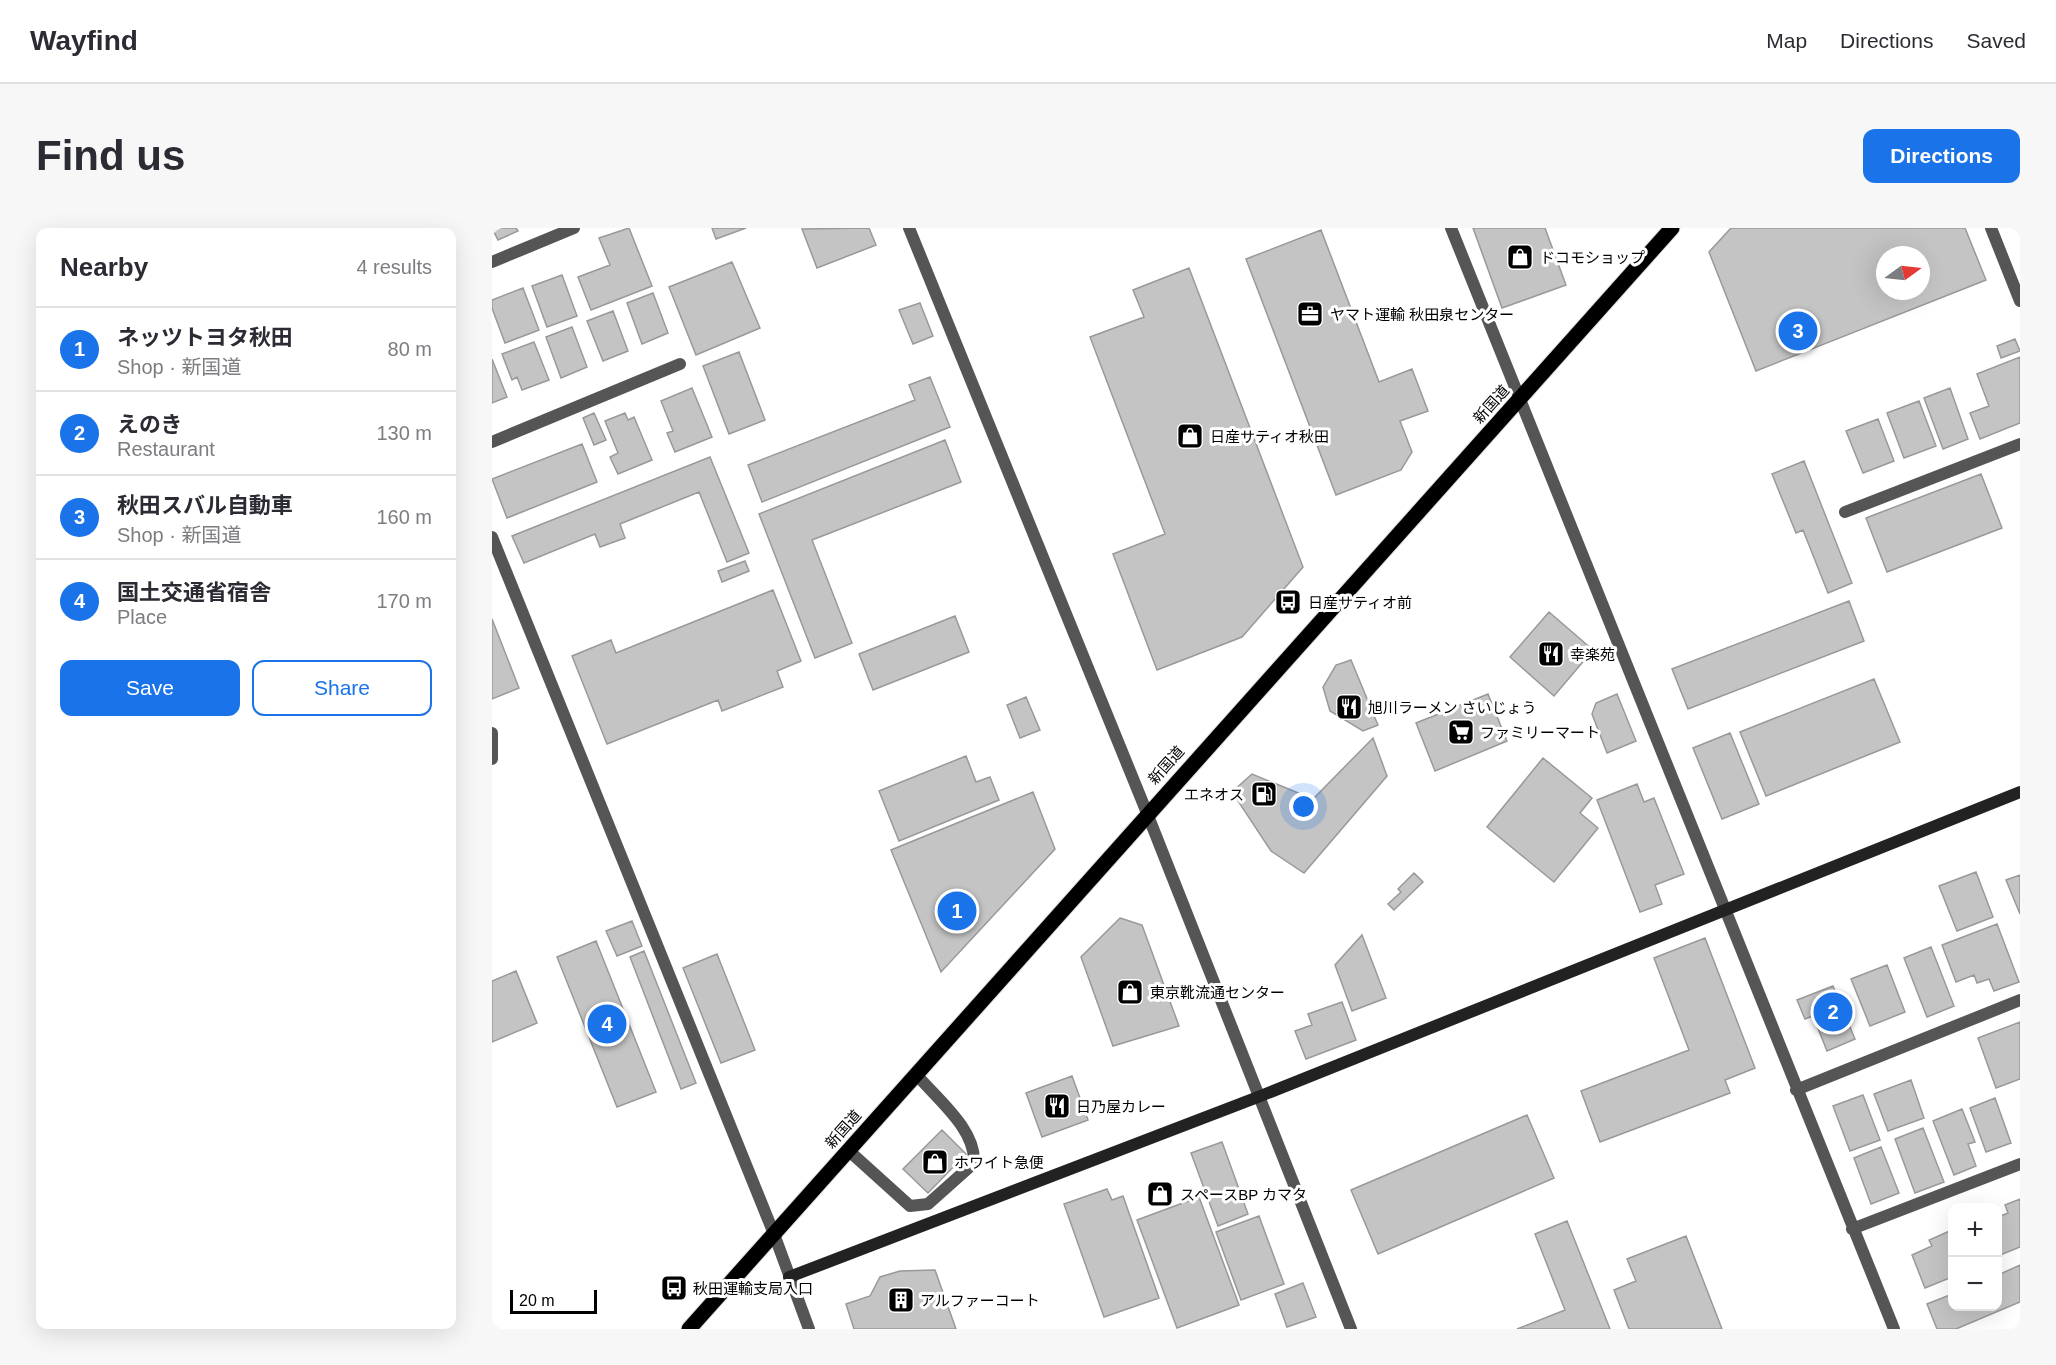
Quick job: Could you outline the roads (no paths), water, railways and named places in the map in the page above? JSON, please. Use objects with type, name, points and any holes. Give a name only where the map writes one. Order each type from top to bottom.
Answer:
[{"type":"main road","name":"新国道","points":[[689,1329],[1147,813],[1672,228]]},
{"type":"street","points":[[492,262],[574,228]]},
{"type":"street","points":[[909,228],[1147,813],[1351,1329]]},
{"type":"street","points":[[1451,228],[1518,400],[1894,1329]]},
{"type":"street","points":[[1991,228],[2020,301]]},
{"type":"street","points":[[492,442],[680,364]]},
{"type":"street","points":[[1845,512],[2020,444]]},
{"type":"street","points":[[492,537],[774,1234],[809,1329]]},
{"type":"street","points":[[492,733],[492,759]]},
{"type":"street","points":[[789,1277],[1258,1097],[2020,792]]},
{"type":"street","points":[[1796,1090],[2020,1000]]},
{"type":"street","points":[[848,1150],[910,1206],[928,1204],[974,1163],[975,1150],[968,1135],[916,1074]]},
{"type":"street","points":[[1852,1229],[2020,1164]]},
{"type":"place","name":"ドコモショップ","points":[[1520,257]]},
{"type":"place","name":"ヤマト運輸 秋田泉センター","points":[[1310,314]]},
{"type":"place","name":"秋田スバル自動車","points":[[1798,331]]},
{"type":"place","name":"日産サティオ秋田","points":[[1190,436]]},
{"type":"place","name":"日産サティオ前","points":[[1288,602]]},
{"type":"place","name":"幸楽苑","points":[[1551,654]]},
{"type":"place","name":"旭川ラーメン さいじょう","points":[[1349,707]]},
{"type":"place","name":"ファミリーマート","points":[[1461,732]]},
{"type":"place","name":"エネオス","points":[[1264,794]]},
{"type":"place","name":"ネッツトヨタ秋田","points":[[957,911]]},
{"type":"place","name":"東京靴流通センター","points":[[1130,992]]},
{"type":"place","name":"えのき","points":[[1833,1012]]},
{"type":"place","name":"国土交通省宿舎","points":[[607,1024]]},
{"type":"place","name":"日乃屋カレー","points":[[1057,1106]]},
{"type":"place","name":"ホワイト急便","points":[[935,1162]]},
{"type":"place","name":"スペースBP カマタ","points":[[1160,1194]]},
{"type":"place","name":"秋田運輸支局入口","points":[[674,1288]]},
{"type":"place","name":"アルファーコート","points":[[901,1300]]}]
